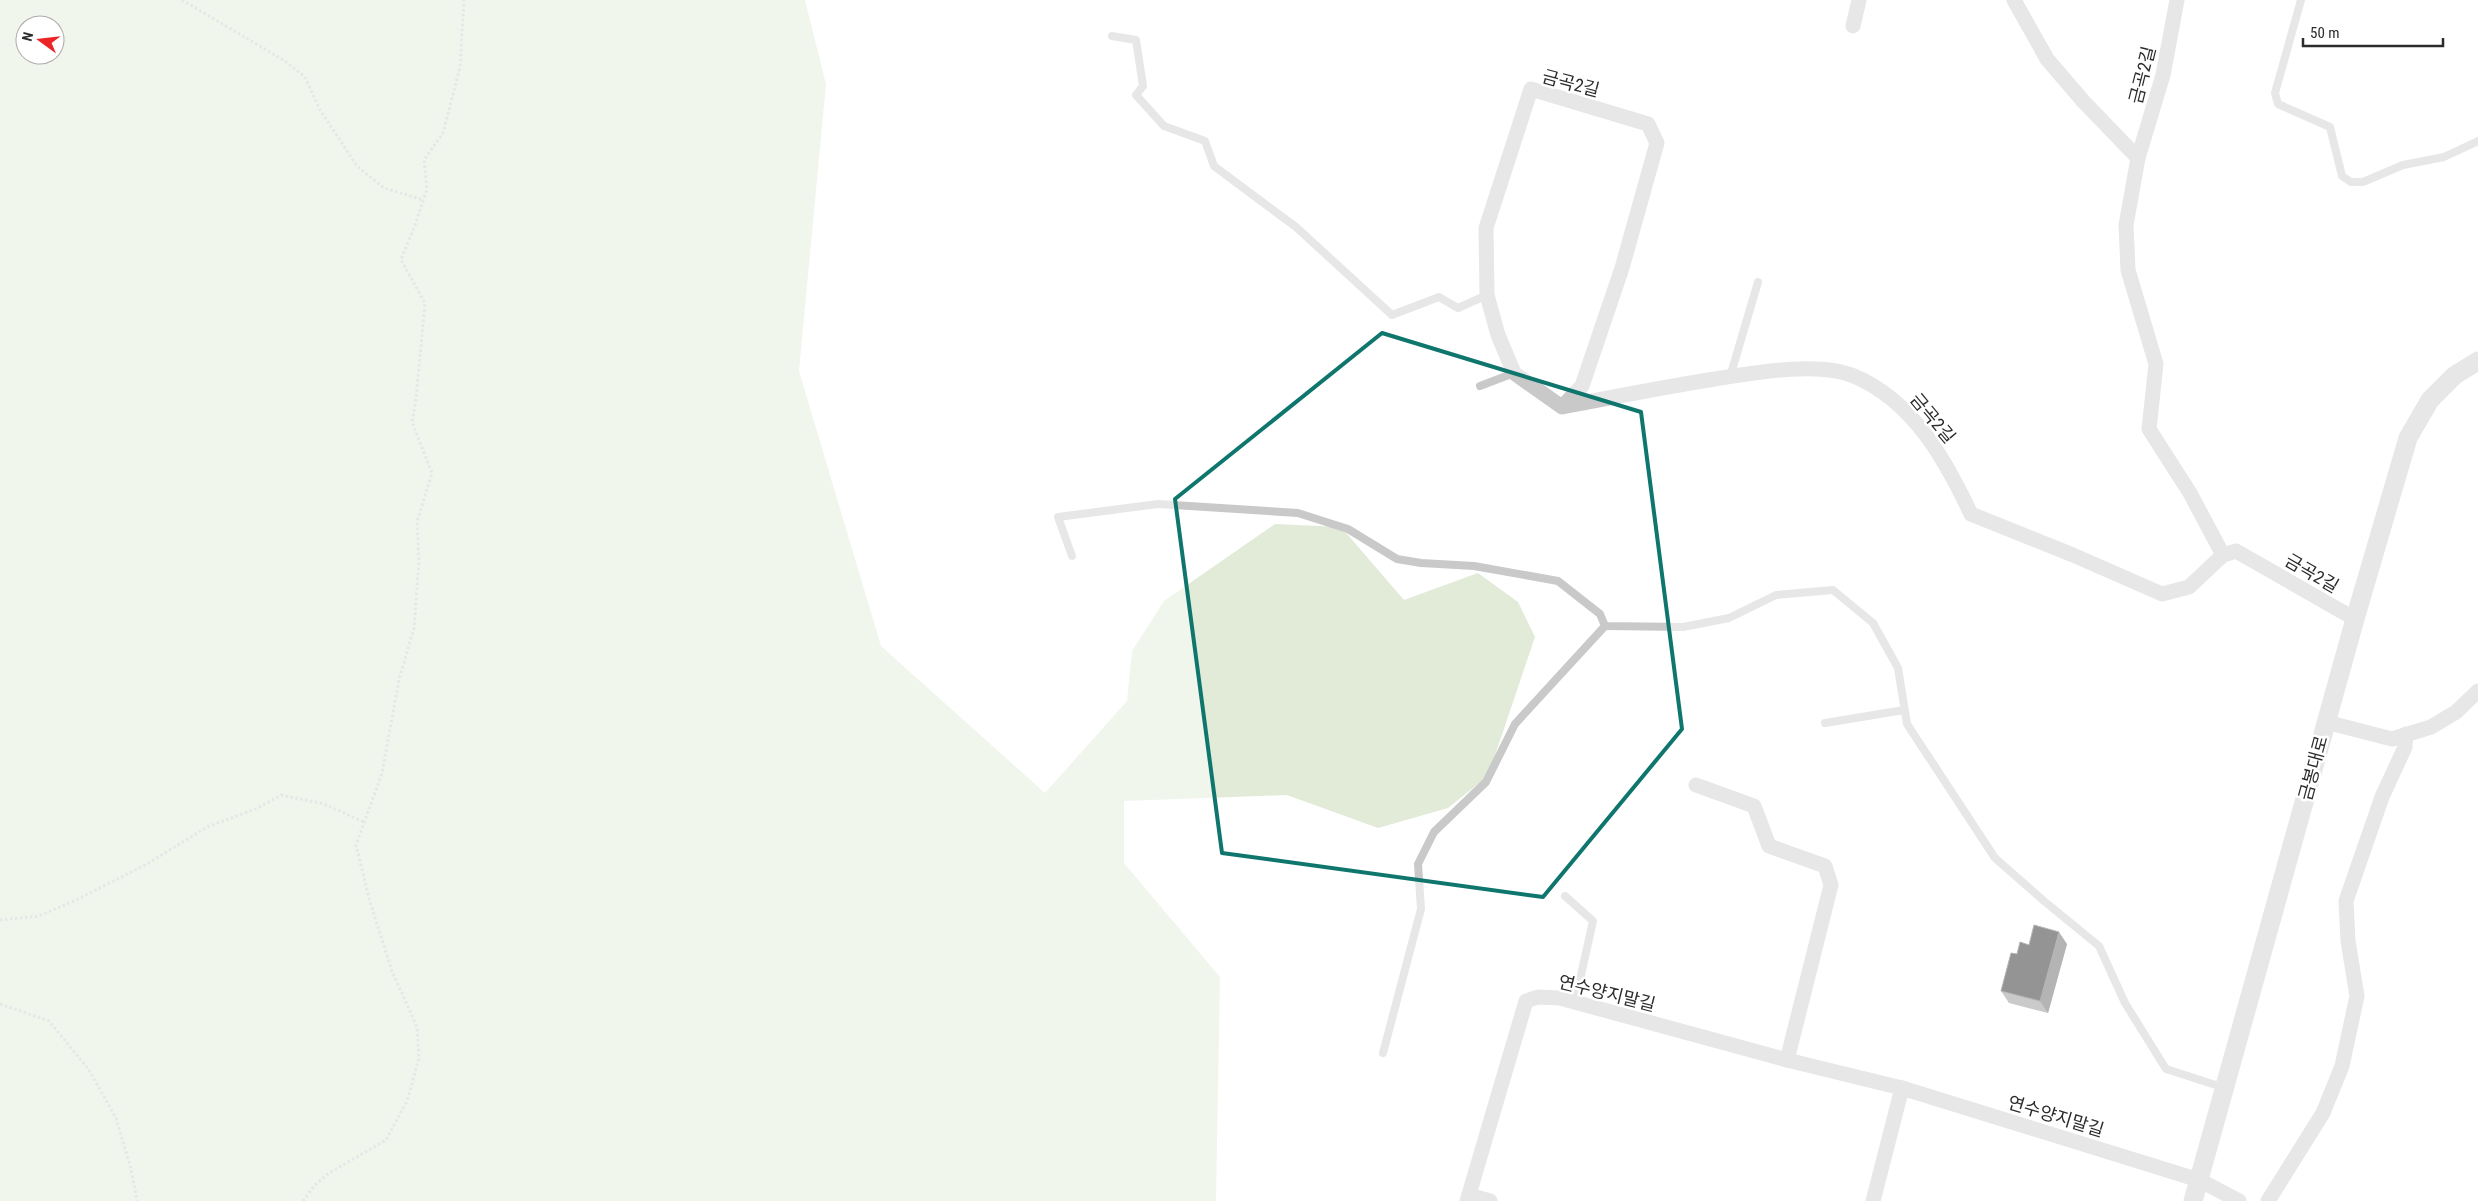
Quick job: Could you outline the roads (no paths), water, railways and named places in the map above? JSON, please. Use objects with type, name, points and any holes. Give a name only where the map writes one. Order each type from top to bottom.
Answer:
[{"type":"street","points":[[1853,26],[1859,0]]},
{"type":"street","points":[[2014,0],[2047,59],[2083,101],[2138,158]]},
{"type":"street","name":"금곡2길","points":[[2177,0],[2163,75],[2138,158],[2126,225],[2128,270],[2156,364],[2149,429],[2190,493],[2223,555]]},
{"type":"street","name":"금곡2길","points":[[1514,373],[1498,335],[1488,295],[1486,228],[1531,89],[1648,124],[1657,143],[1622,268],[1582,386],[1562,407]]},
{"type":"street","name":"금봉대로","points":[[2193,1201],[2355,619],[2408,438],[2430,400],[2455,375],[2478,361]]},
{"type":"street","name":"금곡2길","points":[[1562,407],[1779,370],[1815,369],[1852,375],[1879,389],[1904,408],[1930,439],[1957,483],[1971,514],[2073,555],[2162,594],[2189,586],[2223,555],[2236,551],[2355,619]]},
{"type":"street","points":[[1514,373],[1562,407]]},
{"type":"street","points":[[2326,722],[2392,739],[2431,727],[2456,712],[2478,692]]},
{"type":"street","points":[[2268,1201],[2323,1113],[2342,1066],[2357,996],[2348,941],[2346,900],[2382,797],[2405,747],[2406,734]]},
{"type":"street","points":[[1696,786],[1754,806],[1768,846],[1825,866],[1831,885],[1787,1060]]},
{"type":"street","name":"연수양지말길","points":[[1490,1201],[1468,1198],[1526,1001],[1538,997],[1575,1002],[1787,1060],[1902,1088],[2199,1180],[2239,1201]]},
{"type":"street","points":[[1873,1201],[1902,1088]]},
{"type":"lane","points":[[2301,0],[2275,93],[2278,104],[2330,127],[2342,176],[2351,182],[2364,182],[2402,165],[2444,157],[2478,141]]},
{"type":"lane","points":[[1112,36],[1136,40],[1143,86],[1136,95],[1164,126],[1204,141],[1214,166],[1296,227],[1392,315],[1439,297],[1458,308],[1488,295]]},
{"type":"lane","points":[[1730,377],[1758,282]]},
{"type":"lane","points":[[1480,386],[1514,373]]},
{"type":"lane","points":[[1072,556],[1058,517],[1158,504],[1298,513],[1348,529],[1397,559],[1421,563],[1474,566],[1558,581],[1600,614],[1605,626]]},
{"type":"lane","points":[[1383,1053],[1421,909],[1418,864],[1434,832],[1486,782],[1515,724],[1605,626],[1683,627],[1729,618],[1776,595],[1833,590],[1873,624],[1898,668],[1907,724],[1995,858],[2044,902],[2099,946],[2125,1003],[2166,1069],[2225,1088]]},
{"type":"lane","points":[[1825,723],[1904,710]]},
{"type":"lane","points":[[1565,896],[1593,921],[1575,1002]]}]
